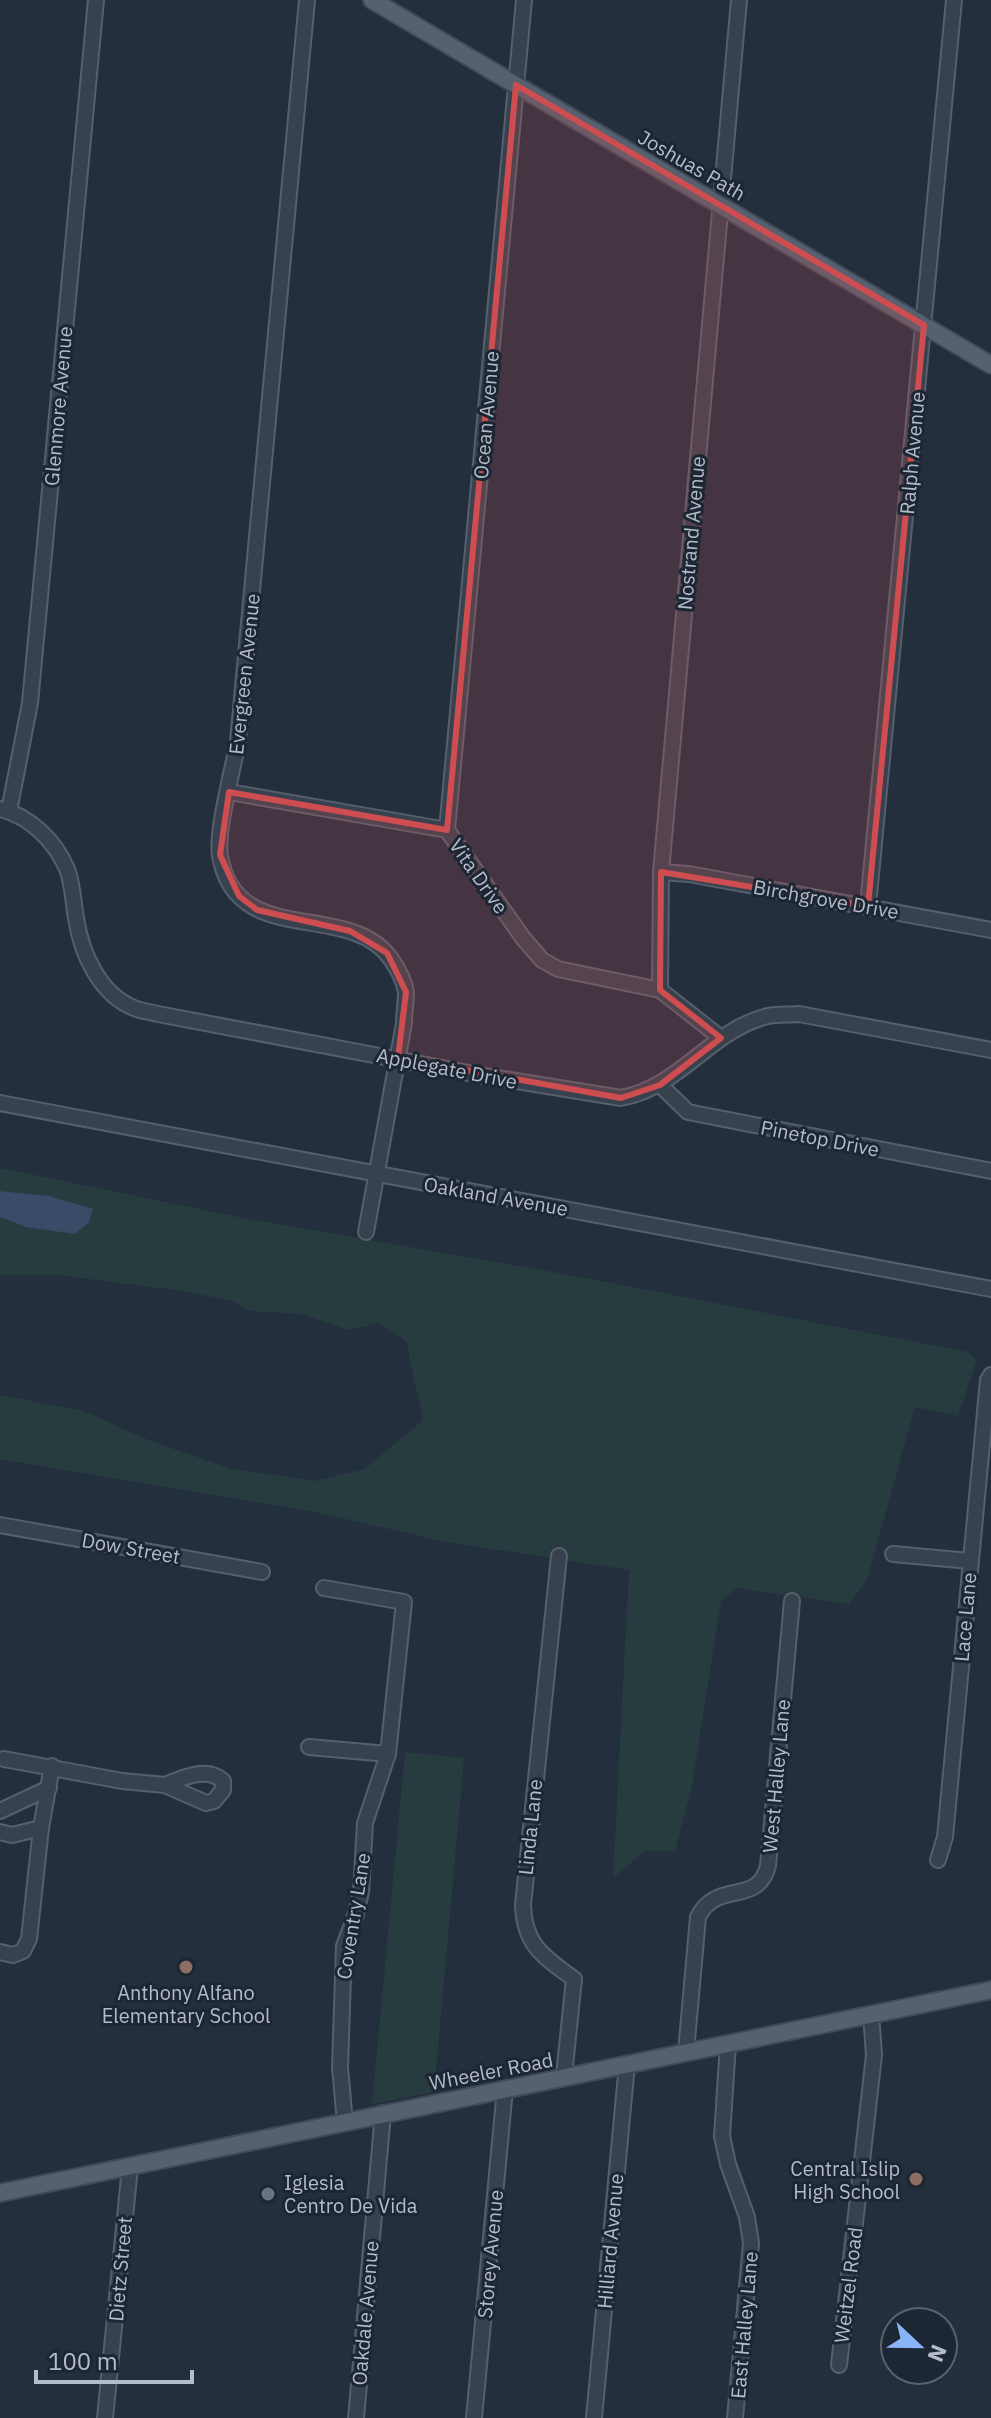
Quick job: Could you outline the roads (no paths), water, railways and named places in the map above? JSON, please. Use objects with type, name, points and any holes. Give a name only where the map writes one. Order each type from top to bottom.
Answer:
[{"type":"main road","name":"Joshuas Path","points":[[372,0],[991,365]]},
{"type":"main road","name":"Wheeler Road","points":[[0,2193],[991,1990]]},
{"type":"street","name":"Glenmore Avenue","points":[[4,810],[30,703],[96,0]]},
{"type":"street","name":"Evergreen Avenue","points":[[307,0],[238,741],[221,830],[220,855],[227,877],[239,896],[257,910],[370,938],[387,953],[399,971],[406,992],[398,1058],[366,1232]]},
{"type":"street","name":"Ocean Avenue","points":[[447,830],[524,0]]},
{"type":"street","name":"Nostrand Avenue","points":[[660,990],[661,872],[739,0]]},
{"type":"street","name":"Ralph Avenue","points":[[868,906],[954,0]]},
{"type":"street","name":"Vita Drive","points":[[229,792],[447,830],[542,960],[558,969],[660,990]]},
{"type":"street","name":"Applegate Drive","points":[[4,810],[34,826],[53,844],[67,869],[82,944],[93,970],[111,994],[133,1008],[621,1098],[641,1094],[660,1085],[721,1038],[769,1016],[799,1014],[991,1050]]},
{"type":"street","name":"Birchgrove Drive","points":[[661,872],[689,874],[991,930]]},
{"type":"street","points":[[660,990],[721,1038]]},
{"type":"street","name":"Pinetop Drive","points":[[660,1085],[688,1112],[991,1171]]},
{"type":"street","name":"Oakland Avenue","points":[[0,1103],[991,1289]]},
{"type":"street","name":"Lace Lane","points":[[938,1860],[945,1837],[988,1380],[991,1375]]},
{"type":"street","name":"Dow Street","points":[[0,1525],[262,1572]]},
{"type":"street","points":[[893,1554],[970,1561]]},
{"type":"street","name":"Linda Lane","points":[[559,1556],[523,1924],[531,1942],[574,1979],[564,2076]]},
{"type":"street","name":"Coventry Lane","points":[[324,1588],[404,1602],[388,1754],[365,1823],[361,1892],[344,1946],[340,2053],[345,2123]]},
{"type":"street","name":"West Halley Lane","points":[[686,2052],[698,1917],[705,1903],[751,1889],[764,1880],[768,1866],[792,1601]]},
{"type":"street","points":[[309,1747],[388,1754]]},
{"type":"street","points":[[4,1759],[122,1781],[165,1785]]},
{"type":"street","points":[[0,1952],[13,1955],[23,1951],[29,1939],[41,1828],[52,1766]]},
{"type":"street","points":[[0,1811],[49,1788]]},
{"type":"street","points":[[0,1832],[12,1835],[41,1828]]},
{"type":"street","name":"Weitzel Road","points":[[839,2365],[874,2055],[871,2014]]},
{"type":"street","name":"East Halley Lane","points":[[728,2044],[722,2136],[728,2164],[747,2217],[751,2243],[735,2418]]},
{"type":"street","name":"Hilliard Avenue","points":[[594,2418],[627,2064]]},
{"type":"street","name":"Storey Avenue","points":[[474,2418],[505,2089]]},
{"type":"street","name":"Oakdale Avenue","points":[[356,2418],[383,2113]]},
{"type":"street","name":"Dietz Street","points":[[105,2418],[130,2167]]},
{"type":"water","points":[[0,1191],[49,1196],[93,1209],[89,1222],[75,1234],[26,1227],[0,1217]]},
{"type":"place","name":"Anthony Alfano Elementary School","points":[[186,1967]]},
{"type":"place","name":"Central Islip High School","points":[[916,2179]]},
{"type":"place","name":"Iglesia Centro De Vida","points":[[268,2194]]}]
